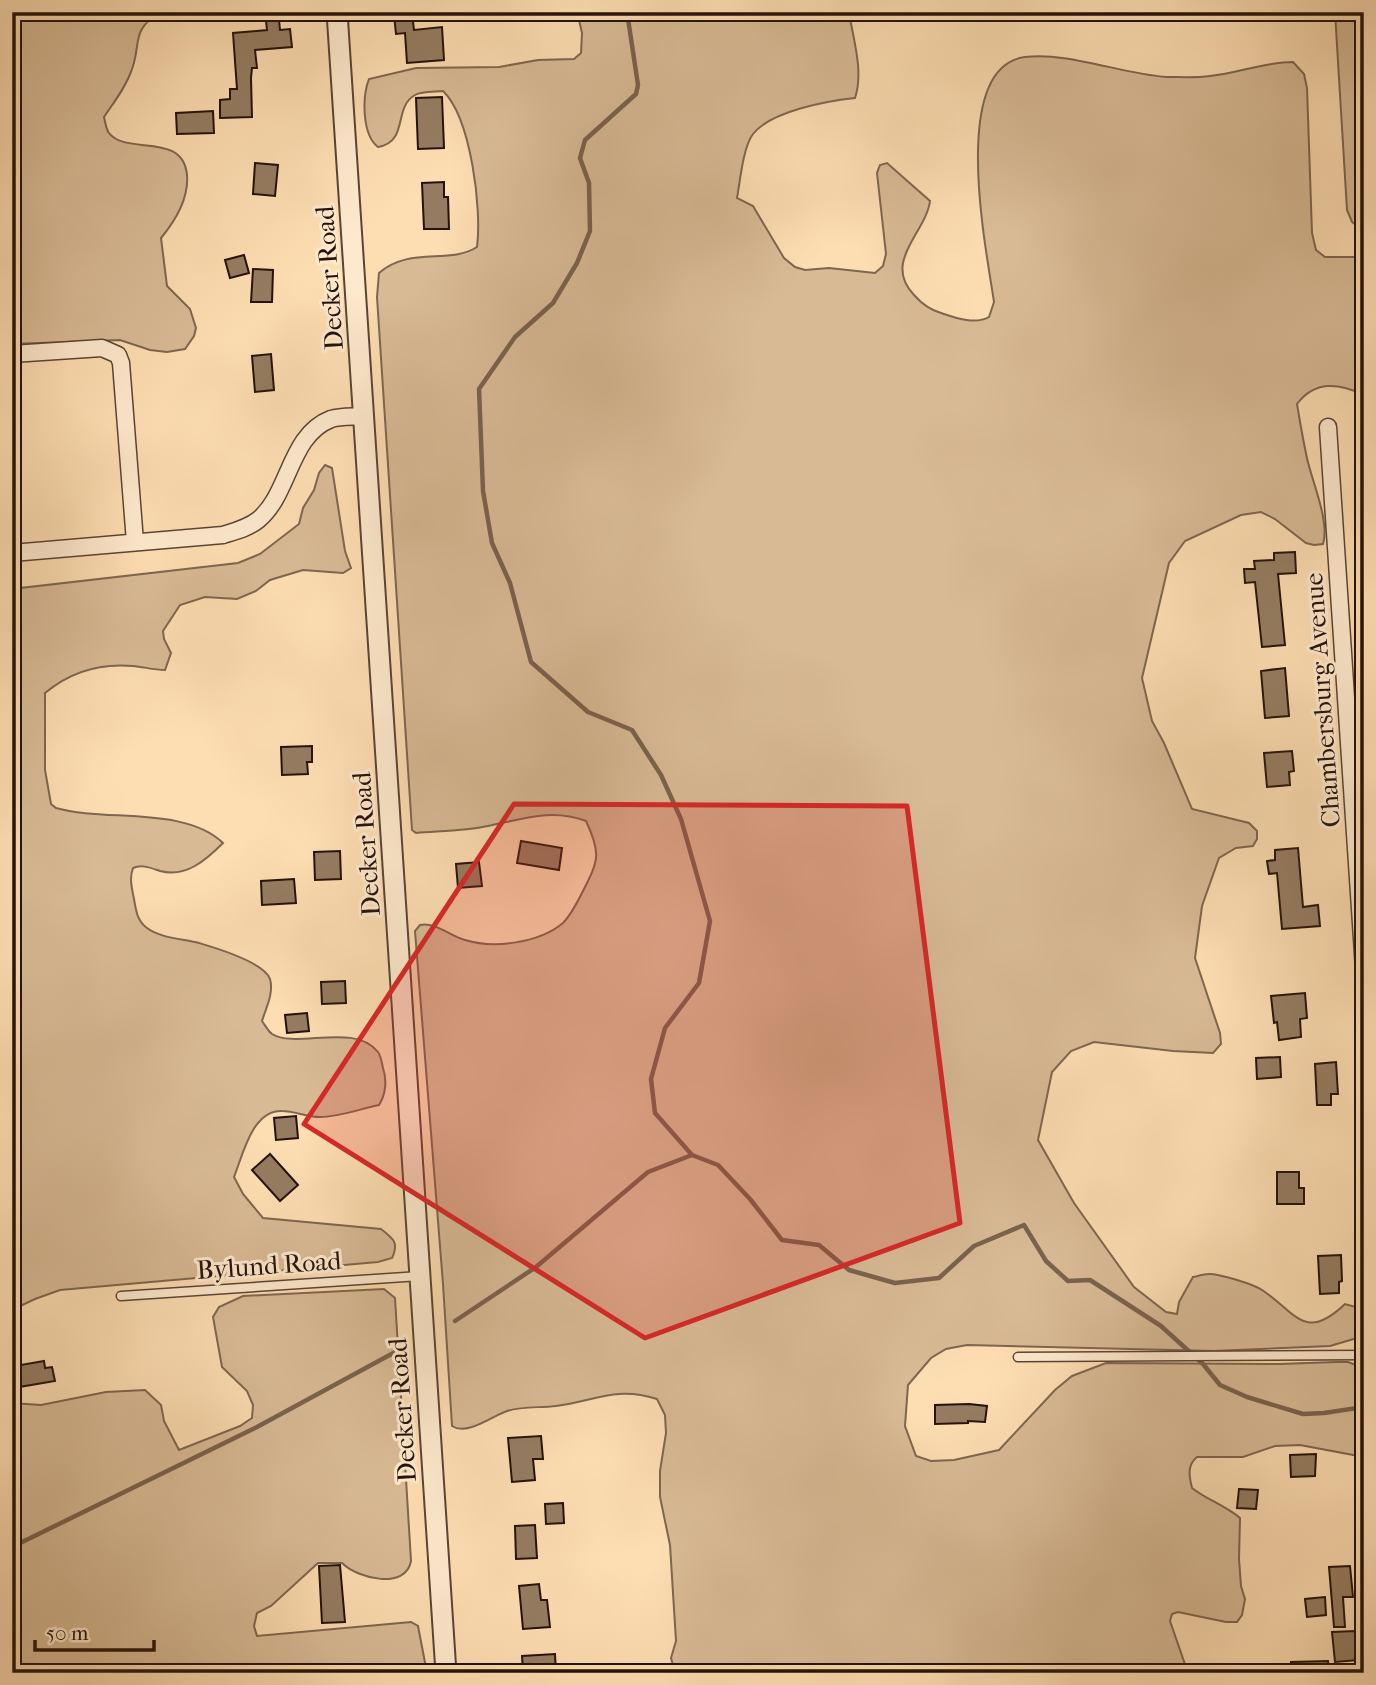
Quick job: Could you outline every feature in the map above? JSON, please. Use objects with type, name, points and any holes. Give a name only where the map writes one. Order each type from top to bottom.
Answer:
[{"type":"street","name":"Decker Road","points":[[337,12],[446,1673]]},
{"type":"street","points":[[12,354],[102,348],[118,355],[121,363],[135,542]]},
{"type":"street","points":[[12,553],[223,535],[243,529],[257,522],[269,510],[280,494],[292,462],[309,437],[331,419],[364,416]]},
{"type":"street","name":"Chambersburg Avenue","points":[[1328,427],[1364,969]]},
{"type":"lane","name":"Bylund Road","points":[[121,1296],[420,1276]]},
{"type":"lane","points":[[1018,1357],[1364,1355]]},
{"type":"highlighted area","points":[[514,804],[907,806],[960,1223],[645,1338],[304,1124]]},
{"type":"shaded area","points":[[12,12],[160,12],[144,25],[129,76],[104,117],[109,133],[117,140],[165,148],[176,153],[183,162],[187,175],[184,201],[161,238],[167,286],[190,309],[196,328],[185,349],[167,352],[150,350],[120,340],[12,344]]},
{"type":"shaded area","points":[[577,12],[849,12],[858,66],[855,98],[800,108],[761,126],[753,134],[747,147],[737,198],[753,206],[784,258],[795,267],[805,270],[829,268],[875,273],[883,266],[886,254],[877,173],[880,165],[887,163],[930,201],[927,213],[904,259],[902,270],[905,283],[923,304],[937,312],[972,321],[989,317],[994,302],[980,206],[978,165],[980,126],[987,93],[1001,68],[1025,57],[1042,56],[1167,77],[1210,76],[1293,62],[1304,74],[1307,88],[1312,233],[1316,250],[1325,257],[1364,257],[1364,395],[1337,386],[1320,387],[1304,396],[1297,404],[1307,458],[1322,513],[1325,535],[1323,544],[1306,543],[1275,519],[1261,512],[1241,515],[1185,541],[1169,563],[1142,678],[1152,721],[1192,809],[1249,823],[1257,831],[1253,846],[1236,848],[1219,858],[1202,906],[1195,958],[1220,1033],[1221,1044],[1213,1053],[1094,1042],[1071,1051],[1052,1072],[1038,1140],[1074,1203],[1134,1287],[1166,1312],[1177,1314],[1179,1302],[1193,1277],[1214,1274],[1258,1288],[1292,1314],[1310,1323],[1320,1321],[1345,1304],[1363,1309],[1364,1336],[1330,1346],[1214,1351],[967,1345],[946,1349],[931,1358],[908,1385],[905,1426],[916,1456],[931,1461],[954,1460],[999,1450],[1055,1390],[1072,1376],[1106,1363],[1348,1362],[1364,1368],[1364,1457],[1300,1445],[1275,1446],[1243,1457],[1197,1457],[1190,1467],[1192,1488],[1240,1518],[1239,1559],[1245,1599],[1242,1615],[1237,1622],[1178,1612],[1172,1614],[1170,1621],[1188,1673],[675,1673],[671,1658],[676,1641],[670,1545],[660,1497],[665,1415],[657,1399],[642,1395],[617,1394],[570,1404],[513,1409],[465,1429],[452,1426],[415,931],[420,925],[432,926],[465,940],[489,944],[529,940],[542,935],[563,923],[572,912],[595,864],[596,849],[586,821],[561,815],[537,816],[461,830],[416,833],[412,830],[377,297],[379,273],[403,260],[454,255],[477,247],[478,210],[472,165],[461,121],[443,91],[425,92],[408,100],[398,132],[388,144],[378,147],[366,125],[365,96],[369,79],[416,68],[499,67],[538,60],[574,59],[581,53],[582,33]]},
{"type":"shaded area","points":[[1335,12],[1364,12],[1363,231],[1352,222],[1347,210]]},
{"type":"shaded area","points":[[325,465],[332,468],[345,551],[351,568],[343,573],[303,570],[270,580],[256,591],[237,599],[205,597],[180,605],[163,631],[171,653],[165,670],[109,666],[75,674],[55,686],[45,693],[45,770],[51,804],[56,808],[166,819],[207,831],[223,843],[210,856],[187,870],[169,873],[143,866],[133,868],[132,887],[136,911],[141,922],[158,934],[216,948],[259,967],[270,979],[271,990],[262,1021],[272,1034],[295,1039],[355,1039],[368,1043],[378,1052],[385,1082],[379,1105],[327,1117],[287,1111],[272,1113],[263,1118],[250,1135],[234,1177],[243,1194],[263,1218],[381,1229],[394,1242],[394,1253],[392,1258],[378,1262],[60,1290],[12,1310],[12,589],[238,563],[260,554],[299,524],[303,508]]},
{"type":"shaded area","points":[[384,1289],[395,1298],[411,1561],[407,1570],[391,1579],[359,1574],[342,1563],[318,1563],[271,1606],[257,1613],[254,1626],[257,1636],[411,1622],[418,1626],[427,1673],[12,1673],[12,1403],[41,1405],[106,1392],[145,1390],[161,1405],[164,1421],[179,1450],[240,1426],[252,1418],[253,1405],[247,1391],[222,1367],[213,1317],[219,1307],[243,1296]]},
{"type":"building","points":[[412,13],[414,30],[442,27],[444,60],[407,63],[405,33],[396,34],[394,15]]},
{"type":"building","points":[[279,20],[280,30],[290,29],[292,47],[255,50],[257,68],[252,68],[252,117],[220,118],[220,100],[230,99],[230,89],[237,89],[233,33],[267,30],[266,21]]},
{"type":"building","points":[[442,97],[444,148],[418,149],[416,98]]},
{"type":"building","points":[[213,111],[214,133],[177,134],[176,113]]},
{"type":"building","points":[[255,163],[278,165],[275,196],[253,194]]},
{"type":"building","points":[[444,182],[444,197],[448,197],[449,229],[424,229],[422,183]]},
{"type":"building","points":[[244,255],[249,273],[230,278],[225,260]]},
{"type":"building","points":[[253,269],[273,270],[272,302],[251,302]]},
{"type":"building","points":[[271,354],[274,390],[255,392],[252,356]]},
{"type":"building","points":[[1295,552],[1296,573],[1278,574],[1285,645],[1262,647],[1255,582],[1245,583],[1244,569],[1255,569],[1254,561],[1274,560],[1274,553]]},
{"type":"building","points":[[1285,668],[1289,716],[1265,718],[1261,671]]},
{"type":"building","points":[[312,746],[312,762],[307,762],[308,774],[282,775],[281,747]]},
{"type":"building","points":[[1292,751],[1294,771],[1289,772],[1290,785],[1267,787],[1264,753]]},
{"type":"building","points":[[521,841],[562,848],[559,870],[517,863]]},
{"type":"building","points":[[1298,848],[1303,907],[1318,905],[1320,926],[1282,929],[1277,873],[1269,874],[1267,861],[1275,860],[1275,850]]},
{"type":"building","points":[[340,851],[341,879],[315,880],[314,852]]},
{"type":"building","points":[[479,862],[482,886],[458,888],[456,864]]},
{"type":"building","points":[[294,879],[296,903],[262,905],[261,881]]},
{"type":"building","points":[[345,981],[346,1003],[322,1004],[321,982]]},
{"type":"building","points":[[1305,993],[1307,1018],[1300,1019],[1301,1037],[1279,1040],[1271,996]]},
{"type":"building","points":[[307,1013],[309,1031],[287,1033],[285,1015]]},
{"type":"building","points":[[1280,1057],[1281,1077],[1257,1079],[1256,1058]]},
{"type":"building","points":[[1336,1062],[1338,1094],[1331,1094],[1331,1105],[1317,1105],[1315,1064]]},
{"type":"building","points":[[296,1116],[298,1138],[276,1140],[274,1118]]},
{"type":"building","points":[[270,1154],[298,1185],[280,1201],[252,1170]]},
{"type":"building","points":[[1277,1172],[1299,1172],[1299,1188],[1304,1188],[1304,1204],[1277,1204]]},
{"type":"building","points":[[1341,1255],[1342,1281],[1339,1282],[1339,1293],[1320,1294],[1318,1256]]},
{"type":"building","points":[[44,1361],[45,1368],[52,1367],[55,1381],[19,1387],[15,1366]]},
{"type":"building","points":[[935,1405],[987,1406],[985,1422],[935,1424]]},
{"type":"building","points":[[541,1436],[543,1459],[533,1459],[535,1480],[512,1482],[508,1438]]},
{"type":"building","points":[[1316,1454],[1315,1476],[1291,1477],[1290,1455]]},
{"type":"building","points":[[1239,1489],[1258,1490],[1256,1509],[1237,1508]]},
{"type":"building","points":[[563,1503],[564,1523],[546,1524],[545,1504]]},
{"type":"building","points":[[535,1525],[537,1558],[516,1559],[515,1526]]},
{"type":"building","points":[[340,1565],[345,1622],[322,1623],[319,1566]]},
{"type":"building","points":[[1350,1566],[1353,1597],[1343,1597],[1345,1627],[1334,1627],[1329,1567]]},
{"type":"building","points":[[539,1584],[541,1600],[547,1600],[550,1627],[523,1629],[519,1586]]},
{"type":"building","points":[[1325,1597],[1326,1615],[1307,1617],[1305,1599]]},
{"type":"building","points":[[1355,1631],[1358,1660],[1335,1662],[1332,1632]]},
{"type":"building","points":[[555,1654],[556,1673],[523,1673],[522,1656]]},
{"type":"building","points":[[1328,1661],[1329,1673],[1291,1673],[1291,1662]]},
{"type":"waterway","points":[[627,12],[638,85],[636,94],[585,140],[580,158],[589,183],[590,231],[577,263],[553,303],[515,337],[479,389],[483,491],[492,543],[510,583],[531,662],[588,712],[632,730],[661,775],[681,819],[710,921],[699,983],[665,1028],[651,1079],[655,1113],[692,1155],[718,1165],[750,1199],[782,1240],[819,1245],[849,1270],[895,1283],[939,1278],[974,1246],[1024,1225],[1046,1261],[1068,1281],[1090,1280],[1161,1326],[1203,1364],[1220,1385],[1247,1397],[1303,1414],[1364,1407]]},
{"type":"waterway","points":[[455,1321],[536,1267],[648,1172],[692,1155]]},
{"type":"waterway","points":[[12,1547],[257,1427],[397,1351]]}]
